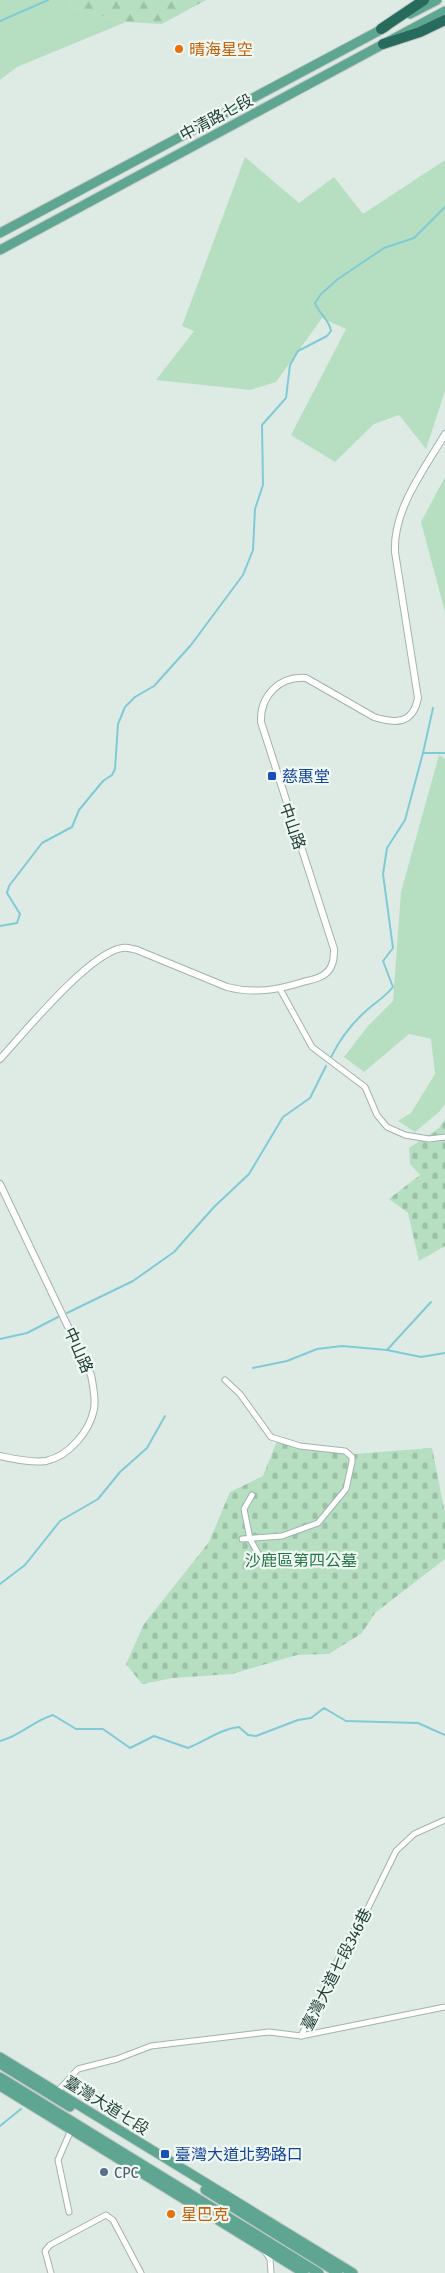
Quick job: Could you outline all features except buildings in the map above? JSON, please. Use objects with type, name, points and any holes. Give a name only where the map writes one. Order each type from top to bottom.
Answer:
[{"type":"highway","points":[[381,30],[424,0]]},
{"type":"highway","points":[[383,44],[420,32],[445,20]]},
{"type":"main road","name":"中清路七段","points":[[0,233],[437,0]]},
{"type":"main road","name":"中清路七段","points":[[0,250],[445,11]]},
{"type":"main road","points":[[74,193],[81,206]]},
{"type":"main road","name":"臺灣大道七段","points":[[0,2057],[274,2229],[338,2273]]},
{"type":"main road","name":"臺灣大道七段","points":[[0,2064],[274,2229],[353,2273]]},
{"type":"main road","name":"臺灣大道七段","points":[[0,2077],[265,2244],[304,2273]]},
{"type":"main road","name":"臺灣大道七段","points":[[0,2086],[265,2244],[319,2273]]},
{"type":"street","name":"中山路","points":[[0,1059],[68,986],[106,954],[121,948],[137,950],[234,989],[255,991],[280,989],[325,974],[334,960],[334,949],[261,722],[263,701],[270,691],[288,679],[306,678],[374,717],[394,721],[409,717],[414,712],[418,698],[395,552],[394,533],[401,513],[445,434]]},
{"type":"street","points":[[280,989],[312,1047],[365,1087],[377,1115],[387,1127],[405,1135],[429,1139],[445,1137]]},
{"type":"street","name":"中山路","points":[[0,1184],[91,1375],[95,1398],[91,1422],[78,1439],[59,1456],[46,1461],[31,1461],[0,1456]]},
{"type":"street","points":[[225,1380],[240,1394],[271,1437],[300,1446],[342,1450],[352,1457],[348,1485],[318,1523],[282,1536],[250,1540],[242,1539]]},
{"type":"street","points":[[252,1495],[244,1509],[250,1540],[260,1557]]},
{"type":"street","name":"臺灣大道七段346巷","points":[[301,2036],[347,1941],[366,1912],[396,1851],[414,1834],[445,1820]]},
{"type":"street","name":"臺灣大道七段346巷","points":[[301,2036],[445,2007]]},
{"type":"street","points":[[57,2092],[78,2069],[117,2059],[151,2046],[269,2032],[301,2036]]},
{"type":"street","points":[[69,2212],[58,2160],[71,2130]]},
{"type":"street","points":[[51,2273],[45,2251],[50,2245],[109,2216],[141,2273]]},
{"type":"street","points":[[270,2273],[270,2260],[265,2244],[274,2229]]},
{"type":"green space","points":[[0,0],[73,0],[69,7],[126,22],[17,67],[0,80]]},
{"type":"green space","points":[[73,0],[206,0],[162,24],[126,22],[69,7]]},
{"type":"green space","points":[[245,157],[299,203],[334,177],[363,214],[445,160],[445,391],[426,449],[399,415],[374,424],[335,462],[291,435],[346,329],[322,318],[276,382],[250,390],[156,380],[194,331],[182,326]]},
{"type":"green space","points":[[445,477],[445,612],[421,522]]},
{"type":"green space","points":[[439,755],[445,759],[445,1104],[439,1112],[415,1132],[398,1121],[411,1113],[435,1074],[431,1039],[409,1034],[364,1072],[344,1057],[368,1026],[393,1001],[401,892]]},
{"type":"green space","points":[[445,1119],[445,1246],[419,1261],[408,1213],[389,1199],[420,1175],[410,1164],[409,1148],[439,1128]]},
{"type":"green space","name":"沙鹿區第四公墓","points":[[277,1441],[354,1454],[432,1448],[445,1513],[445,1559],[375,1613],[362,1633],[329,1654],[297,1655],[232,1674],[173,1678],[142,1684],[126,1664],[144,1624],[209,1542],[230,1492],[263,1476]]},
{"type":"waterway","points":[[0,21],[48,0]]},
{"type":"waterway","points":[[0,926],[17,923],[20,914],[7,893],[9,886],[42,843],[72,827],[79,810],[103,781],[112,775],[115,769],[118,724],[125,707],[135,697],[154,686],[191,645],[243,575],[253,550],[255,509],[263,485],[262,425],[286,398],[290,365],[298,351],[327,336],[331,331],[315,303],[321,294],[338,279],[384,248],[414,238],[445,207]]},
{"type":"waterway","points":[[423,753],[433,708]]},
{"type":"waterway","points":[[331,1057],[351,1026],[393,987],[383,961],[393,948],[383,874],[387,848],[405,820],[423,753],[445,753]]},
{"type":"waterway","points":[[67,1313],[133,1281],[174,1252],[214,1207],[249,1174],[283,1117],[310,1098],[326,1066]]},
{"type":"waterway","points":[[387,1350],[431,1302]]},
{"type":"waterway","points":[[0,1339],[27,1333],[58,1317]]},
{"type":"waterway","points":[[253,1368],[287,1361],[317,1349],[342,1346],[387,1350],[421,1357],[445,1353]]},
{"type":"waterway","points":[[0,1584],[25,1565],[60,1521],[98,1499],[120,1472],[147,1448],[165,1416]]},
{"type":"waterway","points":[[0,1741],[14,1736],[53,1715],[76,1729],[103,1729],[130,1748],[154,1736],[188,1748],[232,1728],[239,1727],[248,1735],[256,1736],[298,1720],[311,1718],[324,1708],[346,1721],[418,1723],[445,1735]]},
{"type":"waterway","points":[[0,2126],[21,2109]]},
{"type":"place","name":"晴海星空","points":[[179,49]]},
{"type":"place","name":"慈惠堂","points":[[272,776]]},
{"type":"place","name":"臺灣大道北勢路口","points":[[165,2154]]},
{"type":"place","name":"CPC","points":[[104,2172]]},
{"type":"place","name":"星巴克","points":[[171,2214]]}]
